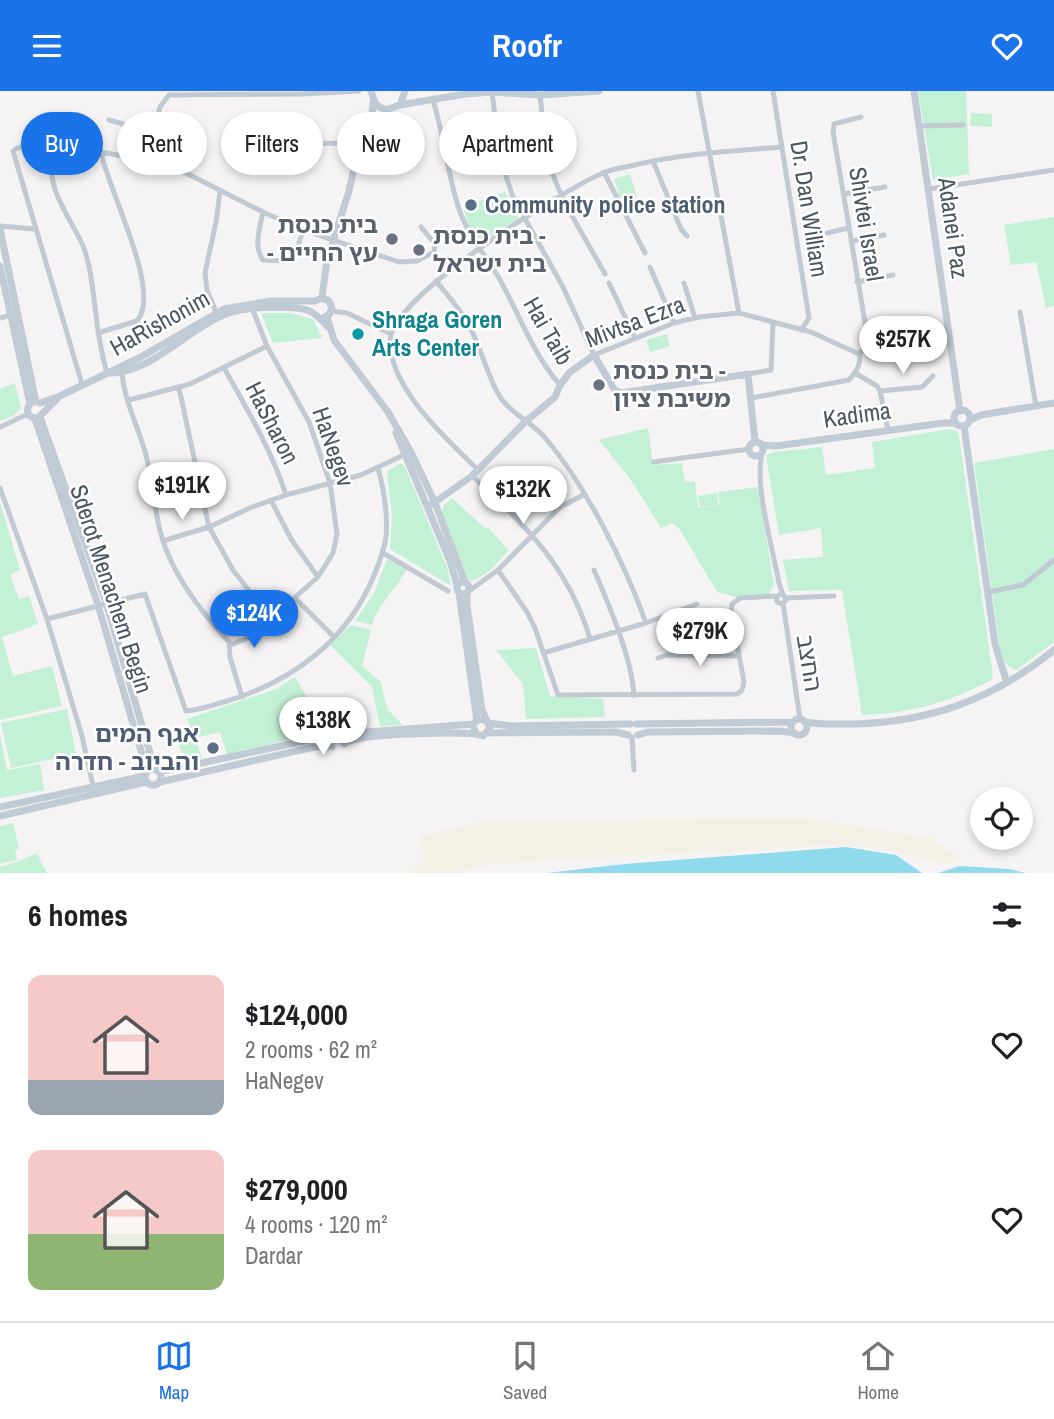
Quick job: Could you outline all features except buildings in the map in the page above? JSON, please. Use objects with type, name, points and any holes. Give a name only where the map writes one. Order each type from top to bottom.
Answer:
[{"type":"street","points":[[159,112],[169,95],[303,95],[359,91],[372,97],[379,107],[386,110]]},
{"type":"street","points":[[383,112],[400,105],[492,92],[540,95],[599,91]]},
{"type":"street","points":[[698,91],[739,313]]},
{"type":"street","name":"Dr. Dan William","points":[[773,91],[809,318],[801,330]]},
{"type":"street","name":"Adanei Paz","points":[[914,91],[995,644],[1007,683]]},
{"type":"street","points":[[492,92],[500,158],[509,188],[614,389],[621,393],[771,370],[773,322]]},
{"type":"street","points":[[405,93],[410,102],[416,104]]},
{"type":"street","points":[[400,105],[405,93]]},
{"type":"street","points":[[540,95],[545,141],[551,166],[563,195],[605,274]]},
{"type":"street","name":"Hai Taib","points":[[433,100],[459,210],[471,238],[497,275],[537,355],[560,385]]},
{"type":"street","name":"Shivtei Israel","points":[[861,117],[834,124],[833,132],[867,346]]},
{"type":"street","points":[[109,120],[117,122]]},
{"type":"street","points":[[919,126],[963,125]]},
{"type":"street","points":[[21,147],[13,151],[82,384]]},
{"type":"street","points":[[590,639],[574,595],[548,552],[475,473],[410,395],[395,363],[390,343],[391,334],[410,306],[436,281],[524,219],[604,172],[708,151],[782,147]]},
{"type":"street","points":[[103,152],[151,161],[186,173],[220,192],[303,230],[399,262],[412,263],[436,249],[432,239],[421,227]]},
{"type":"street","points":[[98,333],[132,324],[141,317],[143,305],[137,256],[110,186],[103,160]]},
{"type":"street","points":[[653,161],[681,229],[687,236]]},
{"type":"street","points":[[929,189],[1054,170]]},
{"type":"street","points":[[604,172],[645,253]]},
{"type":"street","points":[[52,175],[56,190],[88,260],[98,333],[107,374]]},
{"type":"street","points":[[351,175],[313,311],[326,315],[347,313],[391,334]]},
{"type":"street","points":[[844,194],[885,187]]},
{"type":"street","points":[[216,312],[207,290],[205,273],[220,192]]},
{"type":"street","points":[[263,212],[257,243],[258,253],[263,260],[295,259],[303,230]]},
{"type":"street","points":[[827,233],[849,228]]},
{"type":"street","points":[[0,230],[34,229]]},
{"type":"street","name":"Sderot Menachem Begin","points":[[0,230],[36,410]]},
{"type":"street","points":[[852,241],[884,235]]},
{"type":"street","name":"Sderot Menachem Begin","points":[[0,266],[36,410],[102,603],[150,774],[160,782]]},
{"type":"street","points":[[650,267],[674,323]]},
{"type":"street","points":[[858,282],[893,275]]},
{"type":"street","points":[[436,281],[469,325],[502,399],[514,415],[537,428],[548,441],[583,495],[618,555],[646,623]]},
{"type":"street","points":[[609,283],[635,338]]},
{"type":"street","points":[[684,283],[695,318]]},
{"type":"street","points":[[318,299],[330,301],[326,315],[334,340],[388,412],[431,505],[450,561],[464,588],[482,710],[488,733]]},
{"type":"street","name":"HaRishonim","points":[[107,374],[122,373],[143,364],[220,317],[271,300],[318,299]]},
{"type":"street","name":"HaRishonim","points":[[36,410],[82,384],[157,348],[216,312],[252,306],[313,311]]},
{"type":"street","name":"HaNegev","points":[[229,642],[239,643],[250,637],[296,599],[318,577],[336,546],[337,521],[330,483],[309,422],[267,346],[252,306]]},
{"type":"street","points":[[1020,312],[1036,406]]},
{"type":"street","name":"Mivtsa Ezra","points":[[431,505],[475,473],[526,421],[555,397],[570,372],[594,355],[674,323],[739,313],[801,330],[859,354]]},
{"type":"street","points":[[0,318],[11,315]]},
{"type":"street","points":[[751,398],[849,380],[855,373],[859,354],[867,346],[899,342]]},
{"type":"street","points":[[129,400],[179,388],[267,346]]},
{"type":"street","points":[[128,363],[122,373],[147,458],[163,541],[186,586],[213,625],[229,642],[230,657],[242,697]]},
{"type":"street","name":"HaSharon","points":[[223,367],[261,433],[286,495]]},
{"type":"street","points":[[855,373],[877,386],[880,391],[888,430]]},
{"type":"street","points":[[748,374],[780,599]]},
{"type":"street","points":[[880,391],[922,387],[933,376]]},
{"type":"street","points":[[32,385],[42,396],[57,397]]},
{"type":"street","points":[[179,388],[209,527],[233,570],[271,619]]},
{"type":"street","points":[[962,419],[1054,403]]},
{"type":"street","points":[[0,427],[36,410]]},
{"type":"street","name":"Kadima","points":[[653,462],[962,419]]},
{"type":"street","points":[[163,541],[209,527],[286,495],[349,479],[408,454]]},
{"type":"street","points":[[408,454],[429,491],[431,505]]},
{"type":"street","points":[[47,619],[145,594],[186,711],[242,697],[288,677],[334,637],[362,603],[383,553],[386,537],[385,504],[378,468]]},
{"type":"street","points":[[0,488],[47,619],[82,736],[93,786]]},
{"type":"street","points":[[429,491],[444,496]]},
{"type":"street","points":[[464,588],[498,570],[559,508],[583,495]]},
{"type":"street","points":[[271,500],[291,539],[318,577]]},
{"type":"street","points":[[383,553],[448,591]]},
{"type":"street","points":[[988,592],[1023,585],[1054,560]]},
{"type":"street","points":[[498,570],[536,628],[558,695],[733,696],[743,687],[732,604],[740,598],[834,596]]},
{"type":"street","points":[[594,570],[629,666],[634,696]]},
{"type":"street","points":[[464,588],[476,734]]},
{"type":"street","points":[[296,599],[334,637]]},
{"type":"street","name":"החצב","points":[[780,599],[800,721]]},
{"type":"street","points":[[543,653],[646,623],[697,604]]},
{"type":"street","points":[[668,615],[676,636]]},
{"type":"street","points":[[0,807],[336,735],[476,722],[511,726],[800,721],[820,724],[880,723],[952,709],[1007,683],[1054,650]]},
{"type":"street","points":[[658,658],[667,655],[739,656]]},
{"type":"street","points":[[800,721],[807,728],[805,732]]},
{"type":"street","points":[[794,733],[792,729],[800,721]]},
{"type":"street","points":[[632,735],[639,729],[633,724]]},
{"type":"street","points":[[633,724],[626,729],[632,735],[634,770]]},
{"type":"street","points":[[150,774],[152,786],[325,745],[338,748],[352,739],[399,735],[484,736],[488,733],[615,732],[632,735],[675,731],[780,731],[801,735],[820,724]]},
{"type":"street","points":[[336,735],[344,739],[344,744]]},
{"type":"street","points":[[332,747],[330,742],[336,735]]},
{"type":"street","points":[[0,816],[150,774]]},
{"type":"green space","points":[[918,91],[966,91],[969,174],[933,180]]},
{"type":"green space","points":[[971,113],[992,114],[992,127],[970,126]]},
{"type":"green space","points":[[630,174],[637,197],[622,202],[614,179]]},
{"type":"green space","points":[[505,192],[519,218],[480,243],[469,227],[463,207]]},
{"type":"green space","points":[[1054,217],[1054,306],[1046,308],[1036,262],[1011,265],[1004,225]]},
{"type":"green space","points":[[261,313],[290,313],[313,319],[322,338],[273,343]]},
{"type":"green space","points":[[667,334],[670,346],[650,352],[646,340]]},
{"type":"green space","points":[[15,383],[21,408],[14,415],[0,421],[0,389]]},
{"type":"green space","points":[[648,428],[653,465],[682,463],[685,482],[695,481],[698,508],[720,505],[718,492],[758,487],[774,585],[769,594],[740,598],[717,592],[679,528],[672,523],[661,528],[631,480],[599,440]]},
{"type":"green space","points":[[950,429],[957,431],[959,436],[993,676],[991,680],[976,688],[929,705],[862,715],[842,590],[789,591],[783,560],[823,557],[821,528],[779,535],[766,455],[822,447],[826,475],[875,468],[872,442]]},
{"type":"green space","points":[[1054,449],[1054,642],[1017,670],[1006,663],[999,643],[974,463]]},
{"type":"green space","points":[[401,463],[447,567],[451,586],[390,549],[392,515],[387,474]]},
{"type":"green space","points":[[717,493],[718,505],[700,507],[698,496]]},
{"type":"green space","points":[[452,498],[486,529],[488,527],[508,550],[488,572],[471,581],[467,578],[442,512],[444,505]]},
{"type":"green space","points":[[0,502],[20,570],[10,575],[19,599],[29,596],[38,624],[2,637],[13,676],[52,666],[62,706],[0,720]]},
{"type":"green space","points":[[387,559],[407,569],[372,625],[355,621],[374,593]]},
{"type":"green space","points":[[351,625],[371,630],[362,666],[381,682],[387,709],[403,725],[380,726],[372,687],[330,645]]},
{"type":"green space","points":[[536,648],[550,696],[603,699],[605,717],[526,719],[523,684],[496,650]]},
{"type":"green space","points":[[295,677],[327,731],[227,754],[220,732],[195,738],[202,758],[185,762],[175,733],[190,727],[187,719],[276,689]]},
{"type":"green space","points":[[67,709],[76,754],[11,768],[1,723]]},
{"type":"green space","points":[[0,734],[7,770],[40,764],[44,790],[0,798]]},
{"type":"green space","points":[[13,823],[19,849],[15,850],[17,860],[0,864],[0,826]]},
{"type":"green space","points":[[37,853],[47,873],[0,873],[0,867]]},
{"type":"sand","points":[[807,818],[931,838],[961,859],[944,864],[878,847],[819,846],[490,864],[458,873],[409,873],[425,861],[420,837],[422,835],[490,820]]},
{"type":"water","points":[[846,847],[896,855],[922,873],[547,873],[625,864]]},
{"type":"water","points":[[960,866],[1009,869],[1026,873],[938,873]]},
{"type":"place","name":"Community police station","points":[[471,205]]},
{"type":"place","name":"בית כנסת - עץ החיים","points":[[392,239]]},
{"type":"place","name":"בית כנסת - בית ישראל","points":[[419,250]]},
{"type":"place","name":"Shraga Goren Arts Center","points":[[358,334]]},
{"type":"place","name":"בית כנסת - משיבת ציון","points":[[599,385]]},
{"type":"place","name":"אגף המים והביוב - חדרה","points":[[213,748]]}]
